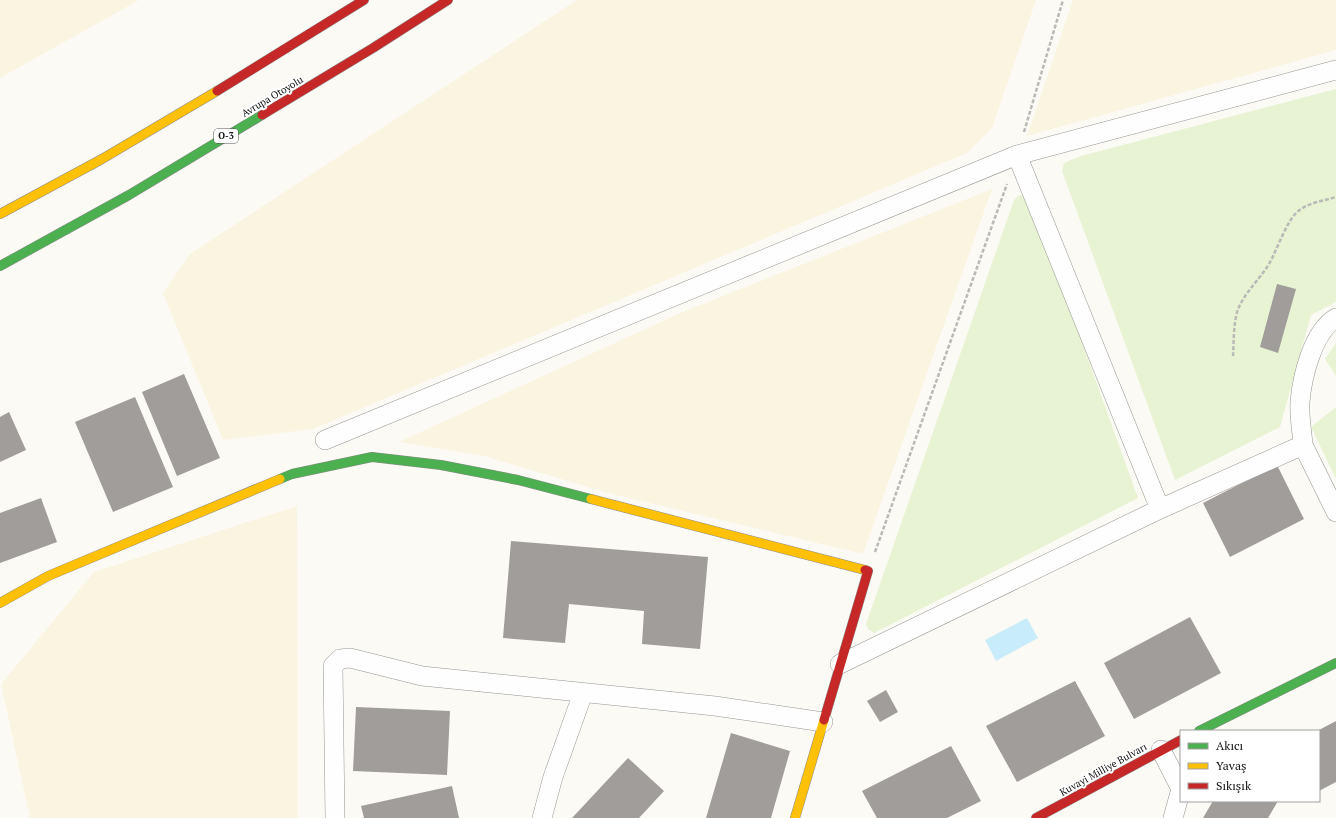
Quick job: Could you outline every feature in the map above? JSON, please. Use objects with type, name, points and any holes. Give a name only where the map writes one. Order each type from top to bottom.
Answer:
[{"type":"main road","points":[[0,214],[102,159],[227,85],[364,0]]},
{"type":"main road","name":"Avrupa Otoyolu","points":[[0,266],[129,195],[373,48],[448,0]]},
{"type":"main road","points":[[0,603],[48,576],[292,474],[372,457],[441,465],[518,480],[868,571],[795,818]]},
{"type":"main road","points":[[1201,730],[1336,664]]},
{"type":"main road","name":"Kuvayi Milliye Bulvarı","points":[[1036,818],[1180,740]]},
{"type":"street","points":[[325,440],[1017,155],[1336,70]]},
{"type":"street","points":[[1017,155],[1160,509]]},
{"type":"street","points":[[1336,318],[1324,328],[1319,337],[1303,380],[1300,403],[1303,445],[1336,512]]},
{"type":"street","points":[[840,664],[1160,509],[1303,445]]},
{"type":"street","points":[[335,818],[333,666],[340,659],[350,658],[422,676],[715,706],[823,722]]},
{"type":"street","points":[[542,818],[553,777],[583,693]]},
{"type":"street","points":[[1161,750],[1180,787]]},
{"type":"street","points":[[1173,818],[1180,793]]},
{"type":"path","points":[[868,571],[1017,155],[1063,0]]},
{"type":"path","points":[[1233,356],[1235,328],[1239,307],[1269,264],[1283,235],[1296,214],[1308,205],[1336,197]]},
{"type":"shaded area","points":[[0,0],[139,0],[0,78]]},
{"type":"shaded area","points":[[577,0],[1036,0],[992,128],[967,153],[313,429],[223,440],[163,293],[190,254]]},
{"type":"shaded area","points":[[1073,0],[1336,0],[1336,50],[1027,136]]},
{"type":"shaded area","points":[[992,189],[863,554],[612,494],[484,456],[399,442],[678,314]]},
{"type":"shaded area","points":[[297,506],[298,818],[30,818],[1,684],[94,572]]},
{"type":"green space","points":[[1336,89],[1336,302],[1311,315],[1280,427],[1175,480],[1062,171],[1064,163],[1081,156]]},
{"type":"green space","points":[[1026,193],[1030,198],[1138,498],[874,633],[868,629],[866,624],[1014,200],[1018,196]]},
{"type":"green space","points":[[1336,343],[1336,376],[1325,359]]},
{"type":"green space","points":[[1336,407],[1336,479],[1311,427]]},
{"type":"water","points":[[1027,618],[1038,638],[996,661],[985,640]]},
{"type":"building","points":[[1277,284],[1296,289],[1278,353],[1260,347]]},
{"type":"building","points":[[184,374],[220,458],[177,476],[142,392]]},
{"type":"building","points":[[135,397],[173,487],[113,512],[75,422]]},
{"type":"building","points":[[9,412],[26,450],[0,462],[0,417]]},
{"type":"building","points":[[1277,465],[1304,519],[1230,557],[1203,503]]},
{"type":"building","points":[[41,498],[57,542],[0,563],[0,513]]},
{"type":"building","points":[[511,541],[708,557],[700,649],[642,644],[644,611],[569,604],[565,643],[503,638]]},
{"type":"building","points":[[1190,617],[1221,673],[1134,719],[1104,663]]},
{"type":"building","points":[[1075,681],[1105,736],[1017,782],[986,726]]},
{"type":"building","points":[[886,690],[898,712],[880,722],[867,701]]},
{"type":"building","points":[[356,707],[450,711],[447,775],[353,771]]},
{"type":"building","points":[[1336,721],[1336,782],[1320,790],[1320,730]]},
{"type":"building","points":[[731,733],[790,751],[771,818],[706,818]]},
{"type":"building","points":[[951,746],[981,801],[947,818],[877,818],[862,791]]},
{"type":"building","points":[[628,758],[664,791],[639,818],[572,818]]},
{"type":"building","points":[[452,786],[459,818],[364,818],[361,806]]},
{"type":"building","points":[[1212,802],[1277,802],[1268,818],[1203,818]]},
{"type":"traffic: fast","points":[[0,266],[129,195],[262,115]]},
{"type":"traffic: fast","points":[[280,479],[292,474],[372,457],[441,465],[518,480],[591,499]]},
{"type":"traffic: fast","points":[[1201,730],[1336,663]]},
{"type":"traffic: slow","points":[[0,214],[102,159],[217,91]]},
{"type":"traffic: slow","points":[[0,603],[48,576],[280,479]]},
{"type":"traffic: slow","points":[[591,499],[865,570]]},
{"type":"traffic: slow","points":[[795,818],[824,720]]},
{"type":"traffic: jam","points":[[217,91],[364,0]]},
{"type":"traffic: jam","points":[[262,115],[373,48],[448,0]]},
{"type":"traffic: jam","points":[[824,720],[868,571],[865,570]]},
{"type":"traffic: jam","points":[[1036,818],[1180,741]]}]
